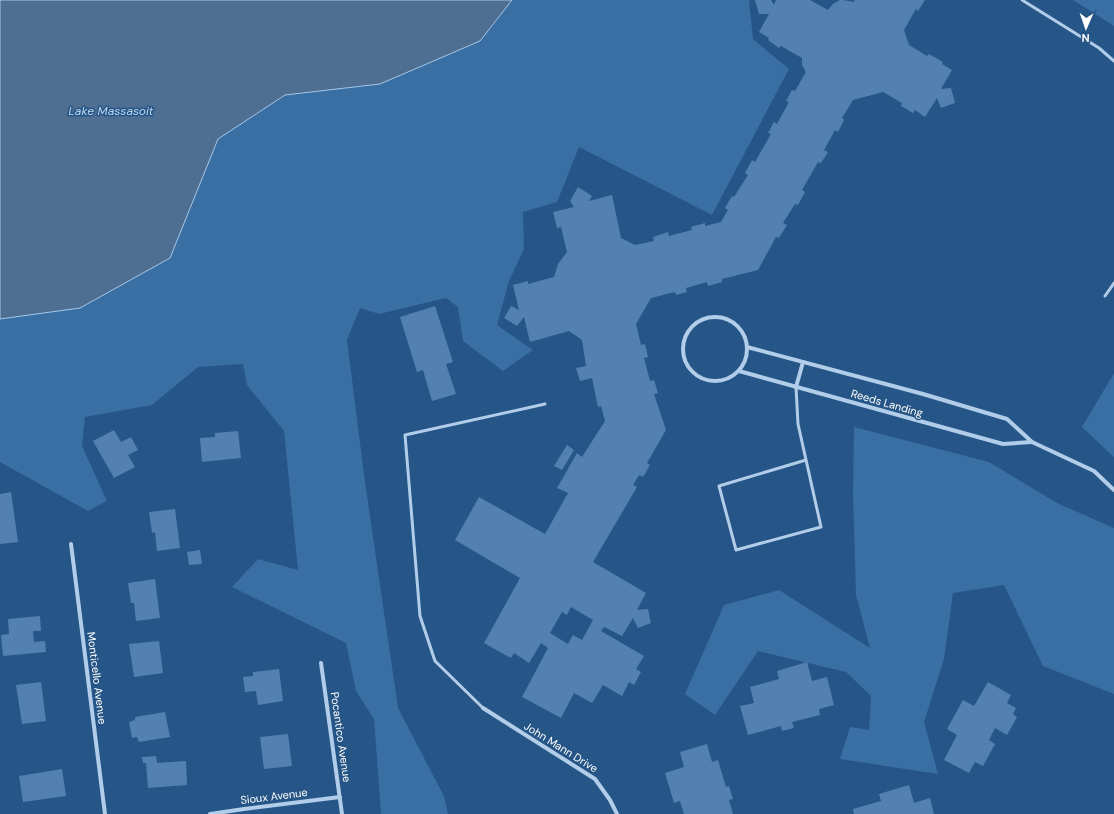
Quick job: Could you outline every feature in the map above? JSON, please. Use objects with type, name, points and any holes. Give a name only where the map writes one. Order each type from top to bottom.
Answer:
[{"type":"street","points":[[711,317],[728,319],[742,330],[748,347],[746,360],[739,371],[732,377],[724,380],[706,380],[698,376],[691,371],[686,364],[683,355],[684,338],[689,330],[699,321],[711,317]]},
{"type":"street","name":"Reeds Landing","points":[[748,347],[923,394],[1007,419],[1032,442],[1094,471],[1114,490]]},
{"type":"street","points":[[796,386],[803,362]]},
{"type":"street","name":"Reeds Landing","points":[[739,371],[1003,444],[1032,442]]},
{"type":"street","name":"Monticello Avenue","points":[[71,544],[105,814]]},
{"type":"street","name":"Pocantico Avenue","points":[[321,663],[342,814]]},
{"type":"street","name":"John Mann Drive","points":[[483,708],[596,779],[610,800],[617,814]]},
{"type":"street","name":"Sioux Avenue","points":[[210,814],[340,798]]},
{"type":"lane","points":[[1022,0],[1098,48],[1114,61]]},
{"type":"lane","points":[[1105,296],[1114,283]]},
{"type":"lane","points":[[796,386],[798,424],[806,460],[820,527],[736,550],[719,486],[806,460]]},
{"type":"lane","points":[[483,708],[435,661],[420,616],[405,435],[546,404]]},
{"type":"shaded area","points":[[512,0],[749,0],[753,39],[789,69],[712,215],[579,147],[557,202],[523,212],[524,249],[509,281],[497,325],[533,350],[503,371],[463,341],[458,307],[446,298],[379,314],[360,308],[347,340],[365,482],[398,708],[444,796],[448,814],[381,814],[374,719],[356,691],[346,643],[232,587],[258,559],[298,570],[284,431],[247,385],[243,364],[198,367],[152,405],[85,417],[82,446],[107,501],[88,511],[0,462],[0,319],[80,308],[170,258],[218,139],[285,95],[380,84],[480,41]]},
{"type":"shaded area","points":[[1073,0],[1114,0],[1114,26]]},
{"type":"shaded area","points":[[1114,373],[1114,457],[1082,427]]},
{"type":"shaded area","points":[[854,427],[989,462],[1057,503],[1114,528],[1114,694],[1043,666],[1004,585],[953,593],[944,659],[924,722],[938,774],[840,759],[850,727],[869,730],[871,696],[846,672],[758,651],[715,715],[685,694],[724,605],[779,590],[870,648],[856,595],[853,496]]},
{"type":"water","name":"Lake Massasoit","points":[[0,0],[512,0],[480,41],[380,84],[285,95],[218,139],[170,258],[80,308],[0,319]]},
{"type":"building","points":[[755,0],[771,0],[774,5],[776,0],[810,0],[828,10],[833,4],[840,0],[854,2],[855,0],[925,0],[918,11],[916,9],[904,30],[909,45],[927,56],[929,54],[943,62],[942,64],[952,70],[941,89],[951,88],[955,103],[941,108],[937,98],[925,117],[915,110],[913,113],[901,106],[902,103],[883,92],[853,100],[842,118],[844,120],[838,132],[835,130],[824,150],[828,152],[821,163],[818,162],[802,190],[805,192],[798,205],[795,204],[783,223],[787,225],[779,238],[776,237],[758,270],[722,279],[722,282],[708,286],[707,282],[686,288],[687,292],[676,295],[675,292],[651,298],[636,324],[641,345],[645,344],[648,357],[644,358],[650,381],[654,380],[658,393],[654,394],[666,430],[647,463],[650,465],[643,477],[639,475],[633,485],[637,487],[593,562],[646,593],[637,610],[648,609],[651,623],[638,628],[633,618],[622,636],[604,627],[601,631],[644,656],[636,669],[641,672],[634,685],[629,682],[622,696],[603,685],[592,703],[574,693],[561,718],[522,697],[548,648],[541,643],[529,663],[514,653],[511,658],[484,643],[520,578],[455,540],[479,497],[545,534],[568,493],[557,488],[577,453],[582,457],[605,421],[601,406],[598,407],[592,378],[580,381],[576,368],[586,366],[582,340],[569,331],[530,342],[524,317],[517,326],[504,318],[511,306],[519,310],[513,285],[528,281],[528,284],[554,277],[558,264],[567,252],[561,227],[557,228],[553,212],[574,207],[570,201],[578,187],[592,196],[589,201],[612,195],[621,238],[635,245],[654,241],[653,237],[668,232],[669,236],[692,230],[691,227],[705,223],[705,226],[721,222],[728,210],[725,208],[748,175],[745,173],[752,160],[755,162],[771,134],[768,133],[774,122],[777,124],[789,102],[786,101],[792,90],[795,91],[806,72],[802,65],[802,58],[781,46],[779,48],[768,40],[769,38],[759,32],[769,14],[759,14]],"holes":[[[571,607],[593,620],[582,640],[573,635],[568,644],[550,633],[562,612],[567,615]]]},
{"type":"building","points":[[435,306],[453,362],[446,364],[456,394],[432,401],[423,370],[417,372],[400,317]]},
{"type":"building","points":[[114,430],[121,442],[131,437],[138,450],[128,455],[135,467],[114,478],[93,441]]},
{"type":"building","points":[[238,431],[241,458],[202,462],[200,438],[215,437],[215,433]]},
{"type":"building","points":[[567,445],[574,450],[562,470],[554,466]]},
{"type":"building","points":[[11,492],[18,542],[0,544],[0,494]]},
{"type":"building","points":[[175,509],[180,548],[157,551],[155,532],[152,533],[149,512]]},
{"type":"building","points":[[200,550],[202,564],[189,565],[187,552]]},
{"type":"building","points":[[155,579],[160,618],[136,621],[134,603],[131,603],[128,583]]},
{"type":"building","points":[[40,616],[41,631],[33,631],[34,642],[45,641],[46,652],[3,656],[1,635],[9,634],[8,619]]},
{"type":"building","points":[[159,641],[163,673],[134,677],[129,644]]},
{"type":"building","points":[[807,662],[812,681],[827,677],[834,705],[819,709],[820,715],[792,722],[794,728],[782,731],[781,726],[748,735],[740,706],[754,703],[750,687],[779,679],[777,671]]},
{"type":"building","points":[[279,669],[283,701],[258,705],[256,691],[245,692],[243,677],[253,676],[253,672]]},
{"type":"building","points":[[41,682],[46,721],[22,724],[16,685]]},
{"type":"building","points":[[988,682],[1011,695],[1007,703],[1016,708],[1013,714],[1017,717],[1007,735],[995,728],[989,740],[995,744],[983,766],[975,762],[969,773],[944,760],[957,735],[947,729],[963,700],[974,706]]},
{"type":"building","points":[[165,712],[170,737],[139,742],[137,737],[132,738],[129,722],[135,720],[135,717]]},
{"type":"building","points":[[288,734],[292,766],[264,769],[260,737]]},
{"type":"building","points":[[707,744],[712,762],[718,760],[726,787],[729,786],[733,799],[729,800],[733,814],[684,814],[680,801],[674,803],[665,773],[684,767],[680,752]]},
{"type":"building","points":[[156,756],[157,763],[186,761],[187,785],[148,788],[146,763],[143,763],[142,757]]},
{"type":"building","points":[[62,769],[66,796],[23,802],[19,776]]},
{"type":"building","points":[[909,785],[914,803],[930,798],[934,814],[854,814],[853,809],[881,801],[879,794]]}]
